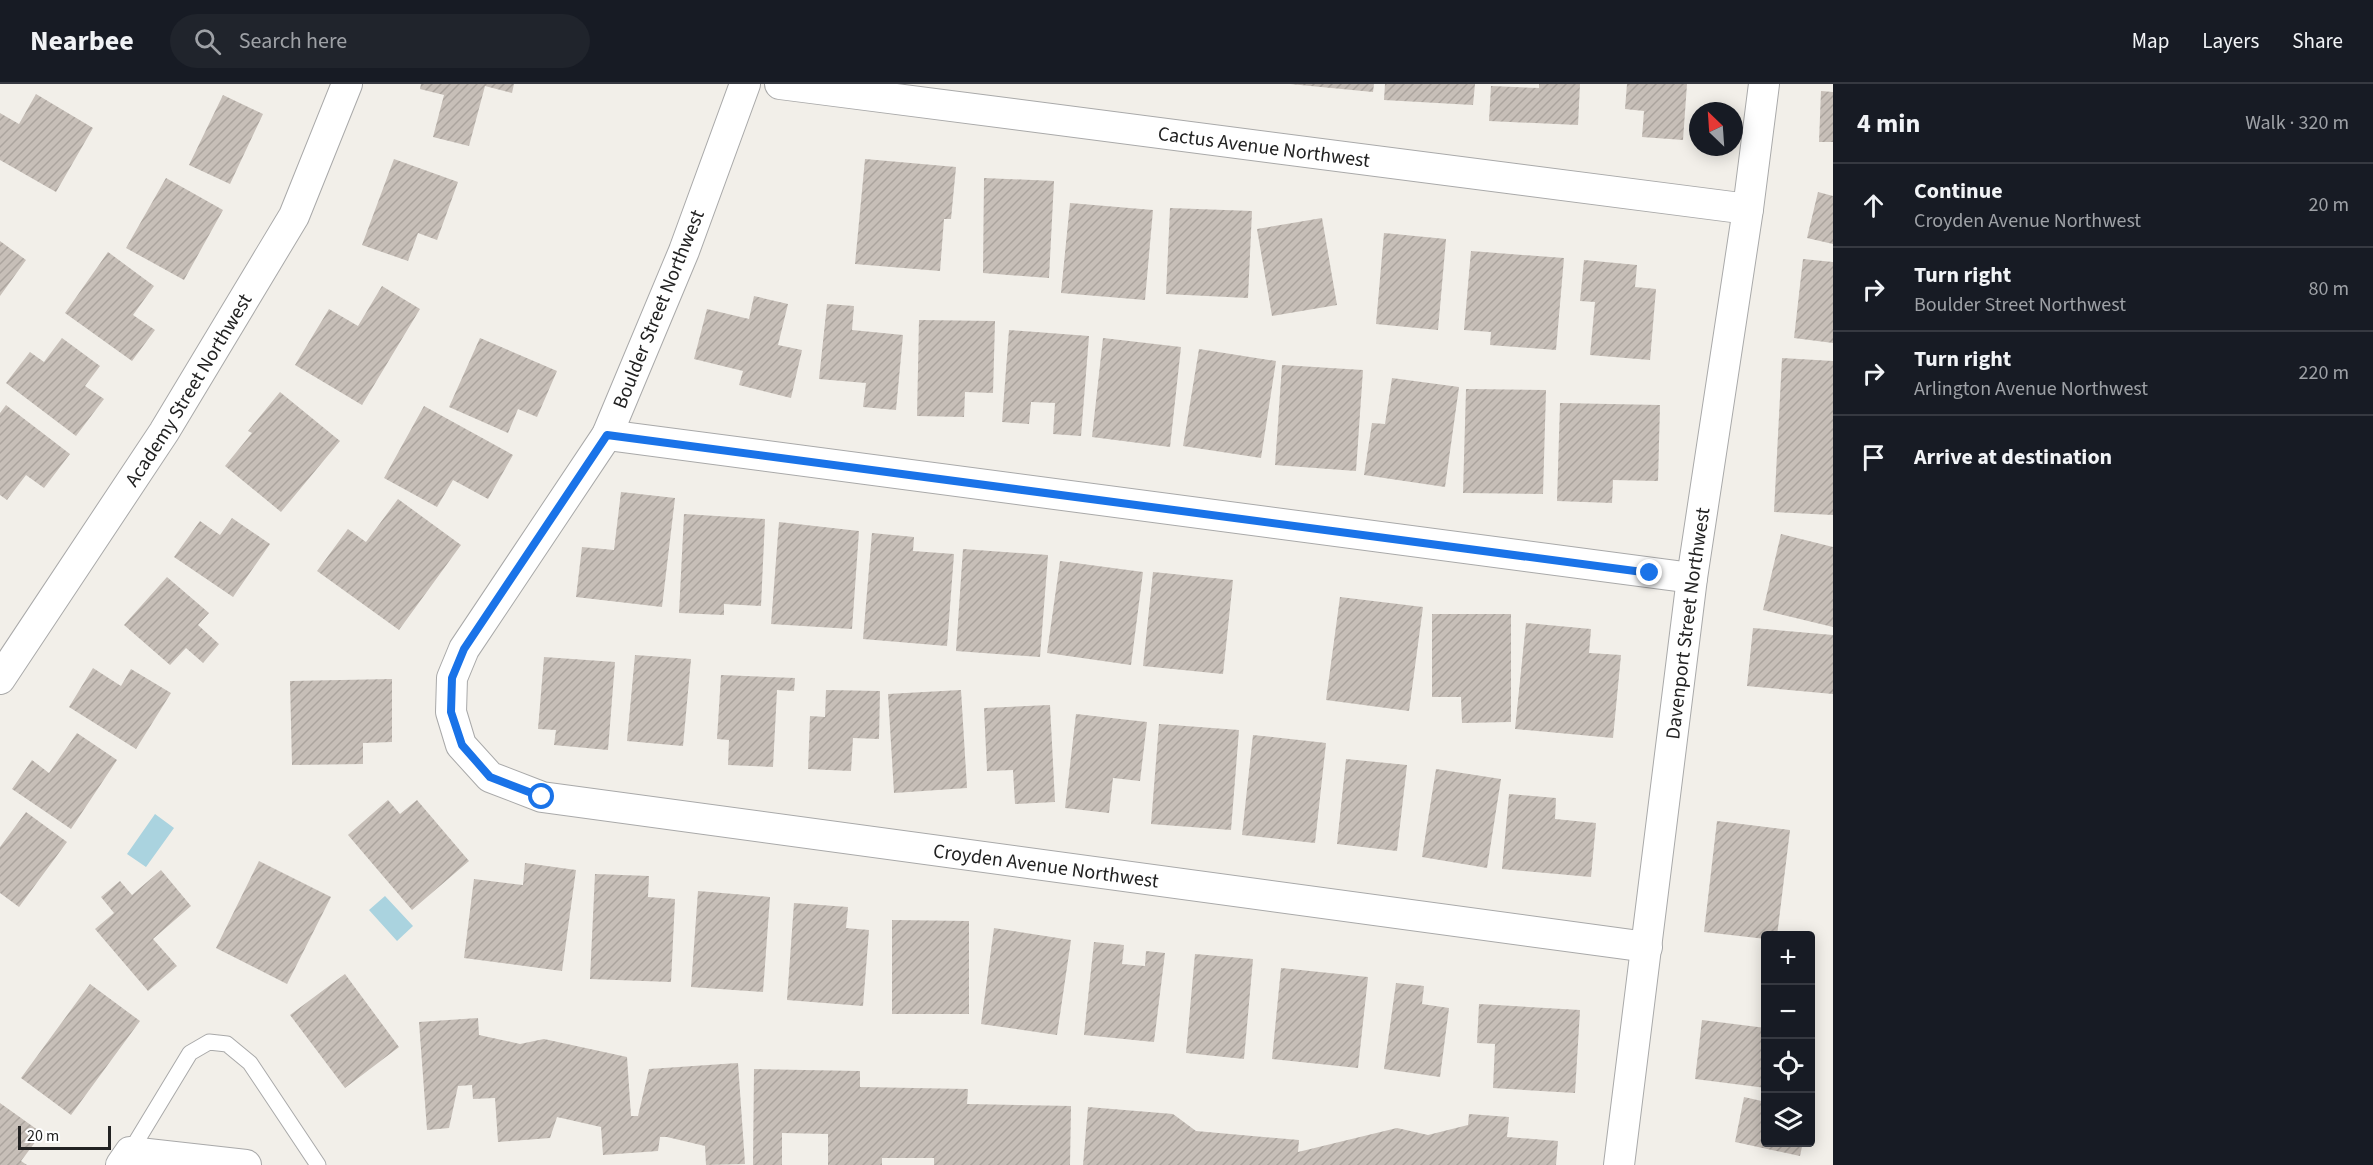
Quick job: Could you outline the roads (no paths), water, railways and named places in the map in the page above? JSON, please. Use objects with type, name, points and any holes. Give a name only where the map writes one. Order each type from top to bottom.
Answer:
[{"type":"street","name":"Academy Street Northwest","points":[[0,679],[165,432],[294,216],[347,84]]},
{"type":"street","name":"Boulder Street Northwest","points":[[462,745],[451,712],[452,678],[464,649],[607,435],[684,251],[745,84]]},
{"type":"street","name":"Cactus Avenue Northwest","points":[[780,84],[1748,209]]},
{"type":"street","name":"Davenport Street Northwest","points":[[1619,1165],[1692,578],[1748,209],[1764,84]]},
{"type":"street","points":[[607,435],[1692,578]]},
{"type":"street","name":"Croyden Avenue Northwest","points":[[462,745],[490,777],[542,797],[1647,948]]},
{"type":"street","points":[[125,1159],[246,1165]]},
{"type":"lane","points":[[125,1159],[190,1053],[209,1042],[227,1044],[250,1063],[318,1165]]},
{"type":"water","points":[[155,814],[174,828],[146,867],[127,854]]},
{"type":"water","points":[[385,896],[413,926],[397,941],[369,910]]}]
